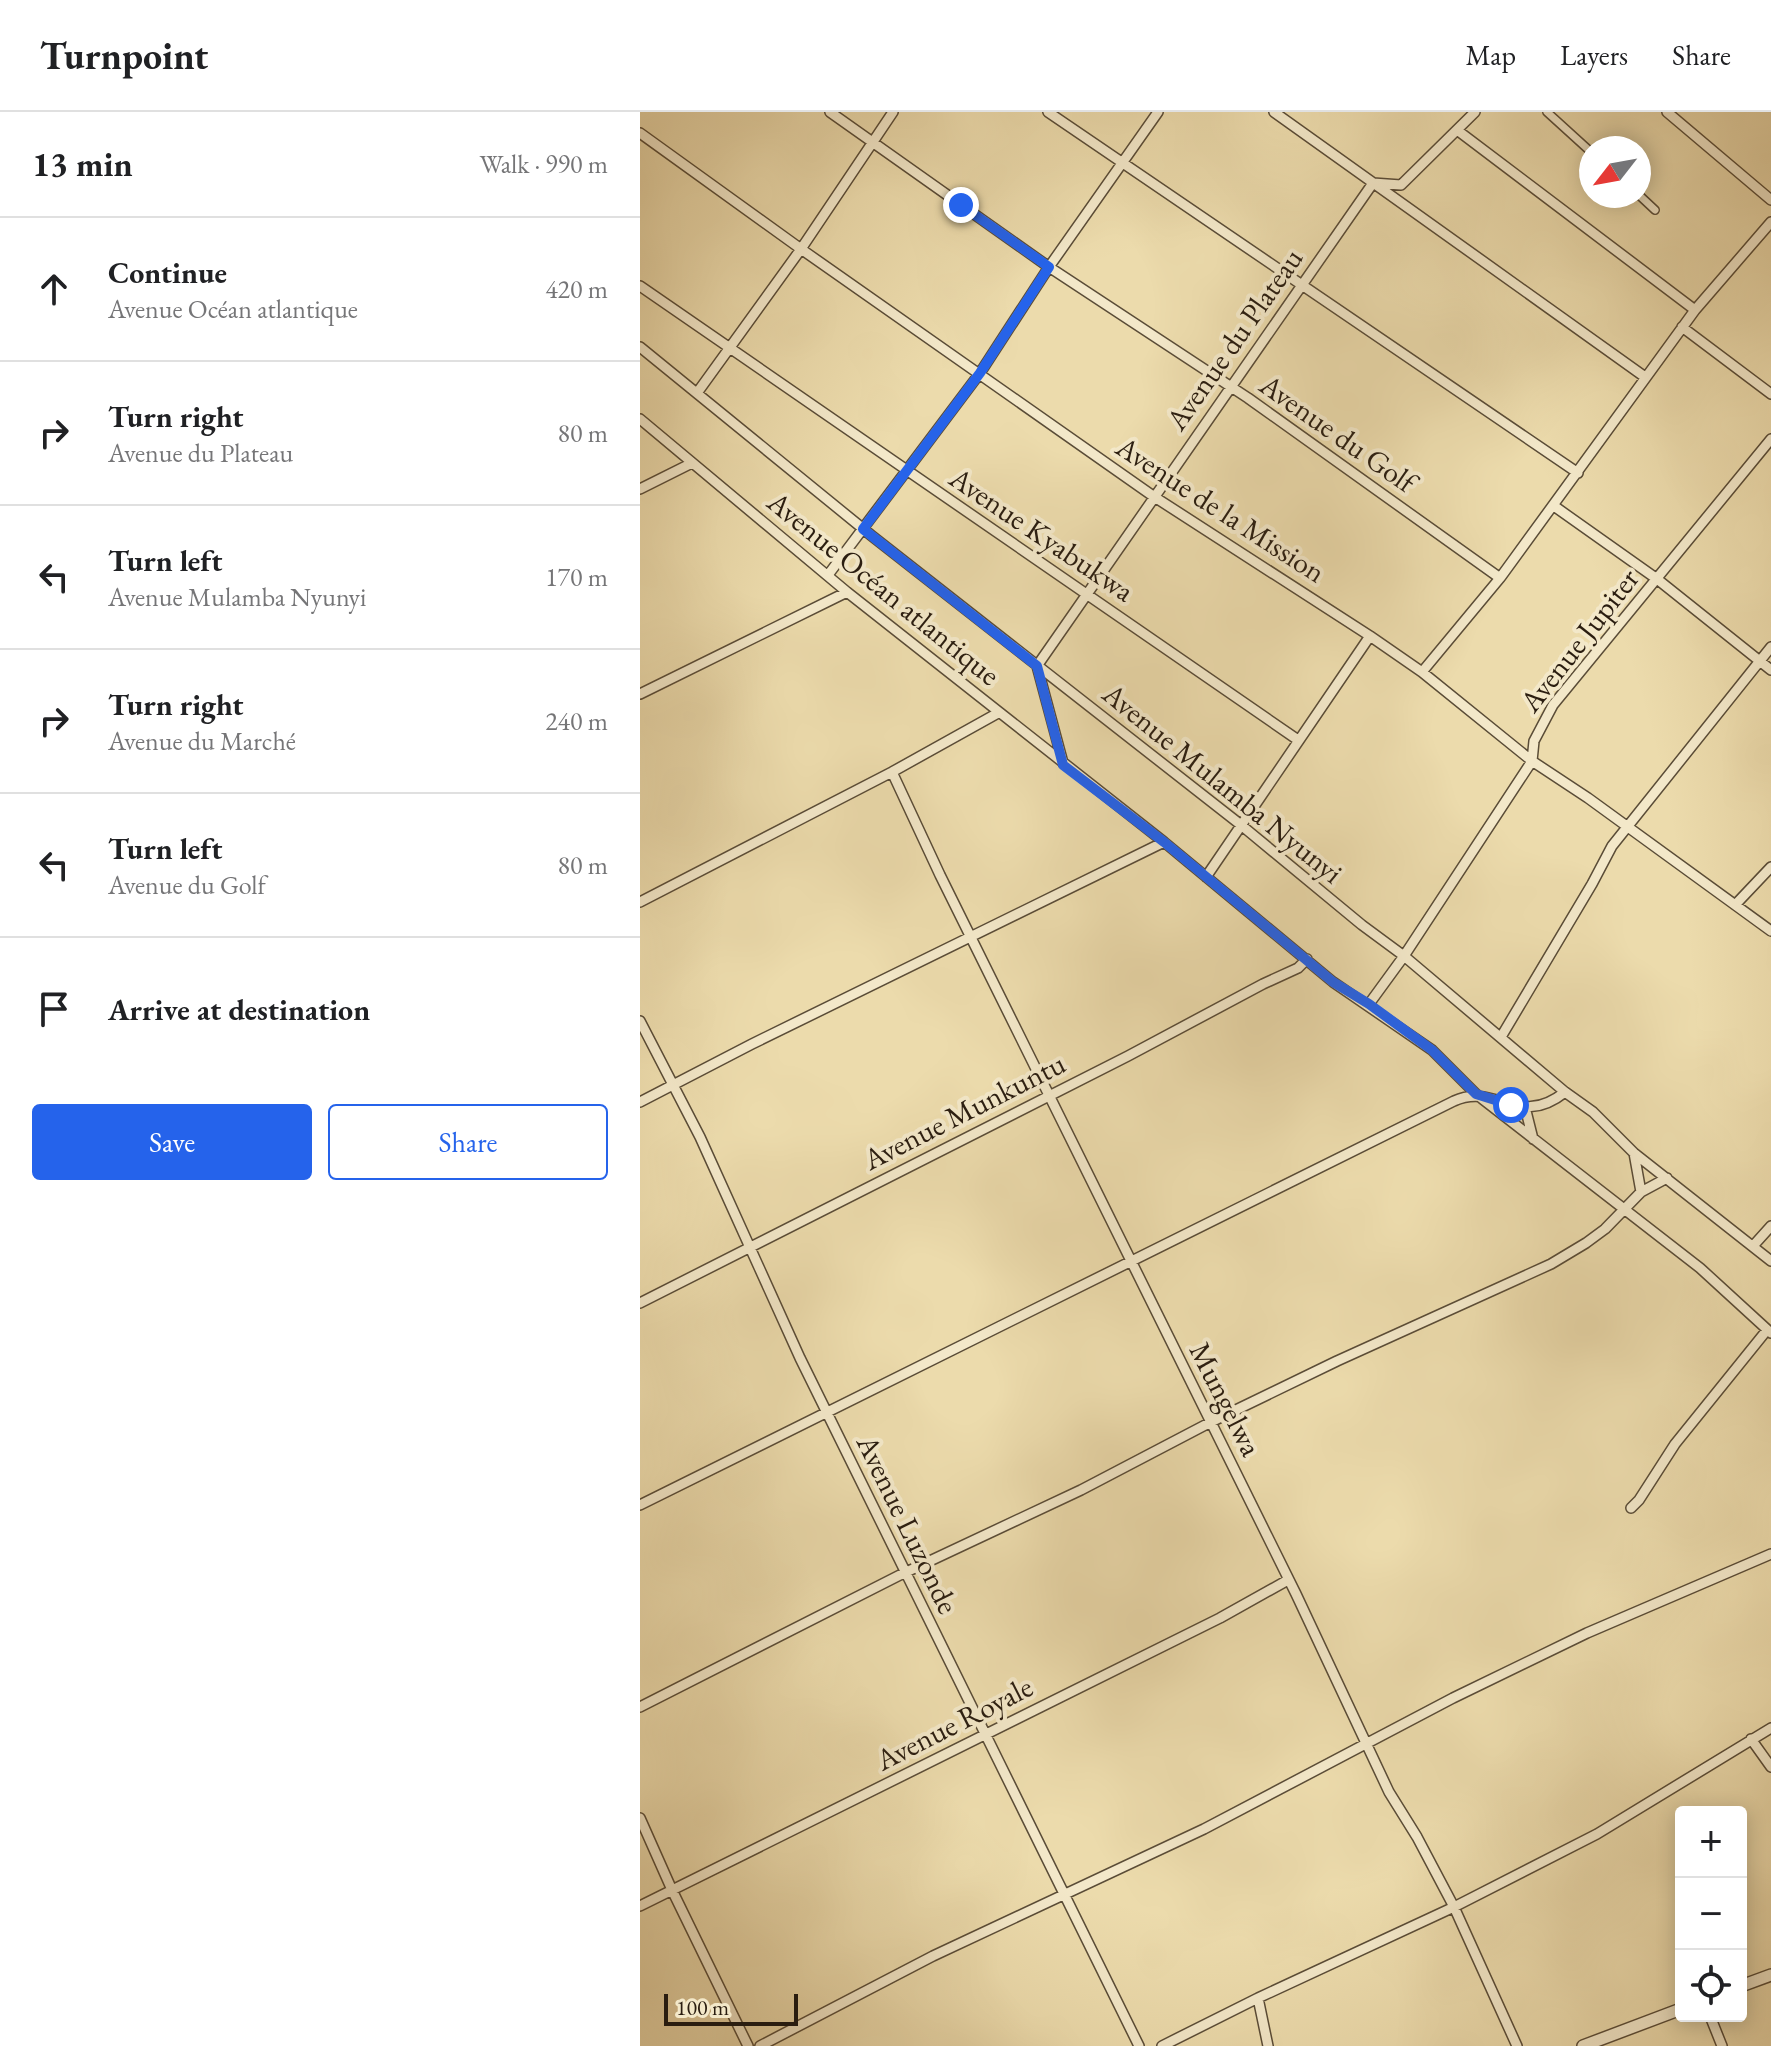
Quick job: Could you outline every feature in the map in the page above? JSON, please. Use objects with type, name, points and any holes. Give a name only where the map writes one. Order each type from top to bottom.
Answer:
[{"type":"street","name":"Avenue du Golf","points":[[830,112],[1049,267],[1230,387],[1500,578]]},
{"type":"street","points":[[697,393],[801,249],[893,112]]},
{"type":"street","points":[[1048,112],[1578,473]]},
{"type":"street","points":[[828,575],[980,373],[1049,267],[1158,112]]},
{"type":"street","points":[[1274,112],[1645,377]]},
{"type":"street","points":[[1373,183],[1401,185],[1475,112]]},
{"type":"street","points":[[1547,112],[1579,141]]},
{"type":"street","points":[[1667,112],[1771,200]]},
{"type":"street","points":[[1457,130],[1695,310]]},
{"type":"street","name":"Avenue de la Mission","points":[[640,133],[1153,496],[1422,672],[1532,761],[1771,931]]},
{"type":"street","name":"Avenue du Plateau","points":[[1037,666],[1373,183]]},
{"type":"street","points":[[1651,206],[1655,210]]},
{"type":"street","points":[[1422,672],[1500,578],[1695,310],[1771,222]]},
{"type":"street","name":"Avenue Kyabukwa","points":[[640,286],[1298,740]]},
{"type":"street","points":[[1682,327],[1771,394]]},
{"type":"street","name":"Avenue Mulamba Nyunyi","points":[[640,347],[863,529],[1404,956],[1468,1012],[1593,1112],[1634,1153],[1771,1261]]},
{"type":"street","name":"Avenue Océan atlantique","points":[[640,419],[847,592],[1164,842],[1333,982],[1432,1050],[1476,1094],[1700,1268],[1769,1332]]},
{"type":"street","name":"Avenue Jupiter","points":[[1369,1004],[1532,761],[1534,741],[1553,705],[1771,439]]},
{"type":"street","points":[[640,489],[692,463]]},
{"type":"street","points":[[1554,506],[1657,579],[1771,670]]},
{"type":"street","points":[[640,694],[847,592]]},
{"type":"street","points":[[1206,877],[1370,636]]},
{"type":"street","points":[[1501,1037],[1612,846],[1771,647]]},
{"type":"street","points":[[1037,666],[1063,765]]},
{"type":"street","points":[[640,902],[892,772],[998,713]]},
{"type":"street","name":"Mungelwa","points":[[892,772],[1389,1792],[1454,1907],[1517,2046]]},
{"type":"street","points":[[640,1102],[1164,842]]},
{"type":"street","points":[[1735,905],[1771,867]]},
{"type":"street","name":"Avenue Munkuntu","points":[[640,1303],[1298,968],[1307,959]]},
{"type":"street","name":"Avenue Luzonde","points":[[640,1021],[700,1137],[827,1413],[1139,2046]]},
{"type":"street","points":[[640,1505],[1464,1096],[1476,1094],[1525,1107],[1549,1105],[1565,1092]]},
{"type":"street","points":[[1525,1107],[1533,1139]]},
{"type":"street","points":[[1634,1153],[1641,1192]]},
{"type":"street","points":[[640,1707],[905,1572],[1016,1521],[1211,1422],[1551,1264],[1595,1236],[1641,1192],[1667,1178]]},
{"type":"street","points":[[1753,1246],[1771,1226]]},
{"type":"street","points":[[1631,1508],[1675,1444],[1769,1332]]},
{"type":"street","points":[[760,2046],[933,1956],[1204,1829],[1365,1743],[1587,1633],[1771,1554]]},
{"type":"street","name":"Avenue Royale","points":[[640,1906],[1220,1618],[1288,1580]]},
{"type":"street","points":[[1162,2046],[1454,1907],[1597,1834],[1771,1728]]},
{"type":"street","points":[[1751,1739],[1771,1767]]},
{"type":"street","points":[[640,1818],[748,2046]]},
{"type":"street","points":[[1747,1984],[1771,1975]]},
{"type":"street","points":[[1258,1998],[1268,2046]]},
{"type":"street","points":[[1583,2046],[1675,2011]]},
{"type":"street","points":[[1712,2022],[1722,2046]]},
{"type":"route","points":[[961,205],[1049,267],[980,373],[863,529],[1037,666],[1063,765],[1164,842],[1333,982],[1432,1050],[1476,1094],[1511,1105]]}]
